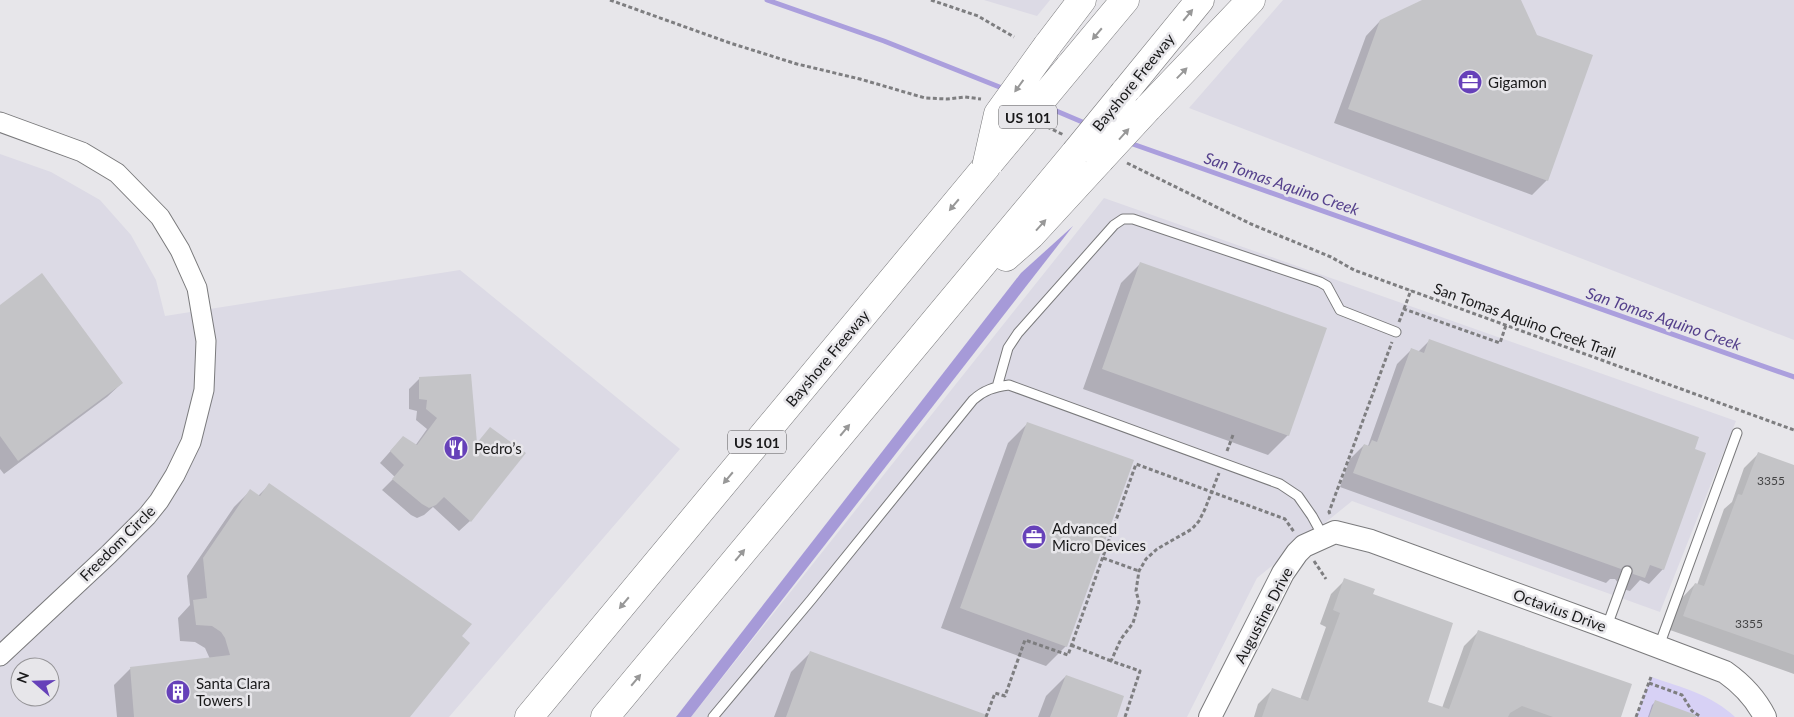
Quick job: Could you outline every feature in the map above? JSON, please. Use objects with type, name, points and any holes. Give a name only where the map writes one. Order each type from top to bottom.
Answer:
[{"type":"highway","points":[[986,167],[998,114],[1082,0]]},
{"type":"highway","name":"Bayshore Freeway","points":[[528,717],[1125,0]]},
{"type":"highway","name":"Bayshore Freeway","points":[[605,717],[951,302],[1088,157],[1124,92],[1200,0]]},
{"type":"highway","points":[[1088,157],[1148,108],[1251,0]]},
{"type":"street","name":"Freedom Circle","points":[[0,122],[82,152],[117,173],[160,217],[180,250],[197,288],[206,341],[204,390],[191,442],[159,501],[147,516],[108,555],[0,656]]},
{"type":"street","name":"Octavius Drive","points":[[1321,538],[1371,541],[1660,646],[1724,672],[1739,682],[1750,693],[1765,717]]},
{"type":"street","name":"Augustine Drive","points":[[1210,717],[1283,573],[1297,553],[1321,538]]},
{"type":"lane","points":[[998,387],[1008,348],[1018,334],[1114,225],[1123,219],[1134,219],[1320,282],[1327,286],[1340,310],[1396,332]]},
{"type":"lane","points":[[714,717],[973,400],[982,392],[998,387],[1009,386],[1280,484],[1298,496],[1312,516],[1321,538]]},
{"type":"lane","points":[[1660,646],[1737,433]]},
{"type":"lane","points":[[1606,626],[1627,571]]},
{"type":"lane","points":[[723,717],[729,700]]},
{"type":"path","points":[[610,0],[730,43],[797,64],[860,79]]},
{"type":"path","points":[[931,0],[978,16],[1014,37]]},
{"type":"path","name":"San Tomas Aquino Creek Trail","points":[[1251,224],[1331,257],[1354,270],[1794,430]]},
{"type":"path","points":[[1326,579],[1321,538],[1411,290]]},
{"type":"path","points":[[1404,309],[1500,343],[1506,325]]},
{"type":"path","points":[[1112,661],[1121,639],[1133,623],[1139,602],[1136,591],[1139,571],[1146,559],[1157,549],[1181,536],[1195,525],[1205,509],[1233,435]]},
{"type":"path","points":[[986,717],[995,693],[1005,696],[1025,640],[1068,655],[1136,464],[1285,519],[1321,538]]},
{"type":"path","points":[[1103,558],[1139,571]]},
{"type":"path","points":[[1071,646],[1140,671],[1125,717]]},
{"type":"path","points":[[1636,717],[1651,677]]},
{"type":"path","points":[[1649,683],[1682,695],[1692,711],[1701,717]]},
{"type":"shaded area","points":[[984,0],[1050,0],[1037,16]]},
{"type":"shaded area","points":[[1283,0],[1794,0],[1794,340],[1189,108]]},
{"type":"shaded area","points":[[0,154],[51,172],[100,200],[131,235],[156,280],[165,316],[460,270],[680,449],[449,717],[0,717]]},
{"type":"shaded area","points":[[1104,198],[1736,421],[1660,612],[1352,501],[1257,578],[1187,717],[691,717]]},
{"type":"shaded area","points":[[1073,226],[691,717],[676,717],[1021,273]]},
{"type":"shaded area","points":[[1651,677],[1706,697],[1735,717],[1636,717]]},
{"type":"building","name":"Gigamon","points":[[1422,0],[1521,0],[1537,35],[1593,55],[1548,181],[1348,109],[1380,20]]},
{"type":"building","points":[[1140,262],[1327,328],[1289,436],[1102,369]]},
{"type":"building","points":[[42,273],[123,383],[18,461],[0,436],[0,305]]},
{"type":"building","points":[[1429,339],[1699,437],[1695,449],[1706,453],[1664,570],[1650,565],[1645,578],[1633,574],[1633,569],[1630,565],[1625,565],[1621,569],[1353,473],[1364,444],[1369,446],[1372,440],[1377,442],[1411,348],[1424,353]]},
{"type":"building","name":"Pedro’s","points":[[471,374],[477,443],[490,427],[526,453],[471,522],[444,497],[436,505],[429,508],[392,479],[404,465],[390,451],[403,436],[417,445],[437,418],[426,409],[427,400],[419,399],[419,377]]},
{"type":"building","points":[[1027,422],[1134,460],[1067,647],[960,608]]},
{"type":"building","points":[[1758,452],[1794,465],[1794,655],[1683,616],[1695,583],[1704,586],[1738,494],[1742,495]]},
{"type":"building","points":[[269,483],[472,624],[462,636],[470,643],[410,717],[134,717],[130,667],[230,655],[225,638],[221,632],[212,626],[196,625],[193,600],[207,598],[203,558],[250,489],[260,496]]},
{"type":"building","points":[[1344,578],[1375,589],[1373,594],[1453,623],[1428,702],[1449,709],[1478,630],[1632,684],[1621,717],[1553,717],[1522,706],[1510,713],[1508,717],[1262,717],[1272,688],[1308,701],[1340,613],[1333,610]]},
{"type":"building","points":[[810,651],[987,715],[987,717],[786,717]]},
{"type":"building","points":[[1066,675],[1124,696],[1117,717],[1050,717]]},
{"type":"building","points":[[1655,700],[1696,715],[1696,717],[1649,717]]},
{"type":"waterway","name":"San Tomas Aquino Creek","points":[[767,0],[884,41],[1007,90]]},
{"type":"waterway","name":"San Tomas Aquino Creek","points":[[1047,107],[1087,124]]},
{"type":"waterway","name":"San Tomas Aquino Creek","points":[[1127,142],[1794,377]]},
{"type":"place","name":"Gigamon","points":[[1470,82]]},
{"type":"place","name":"Pedro’s","points":[[456,448]]},
{"type":"place","name":"Advanced Micro Devices","points":[[1034,537]]},
{"type":"place","name":"Santa Clara Towers I","points":[[178,692]]}]
